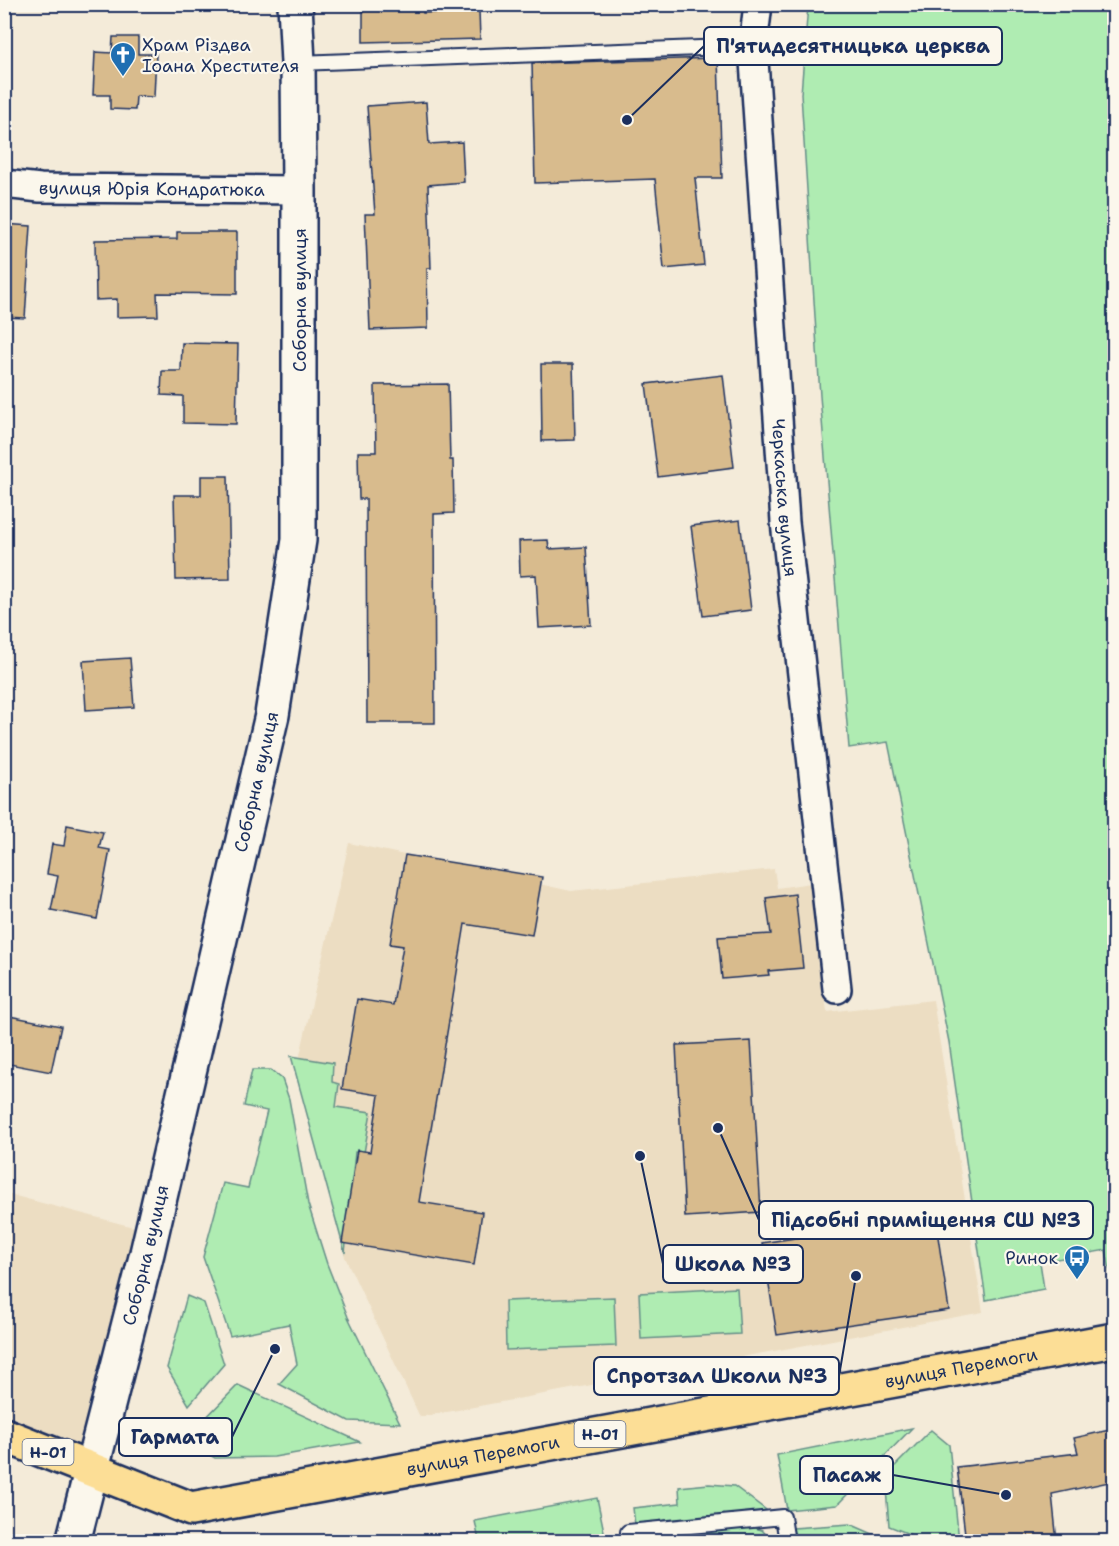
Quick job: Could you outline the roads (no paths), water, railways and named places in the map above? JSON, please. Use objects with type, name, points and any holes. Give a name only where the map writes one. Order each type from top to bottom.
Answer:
[{"type":"main road","name":"Соборна вулиця","points":[[73,1542],[147,1253],[272,715],[299,540],[299,190],[295,4]]},
{"type":"main road","name":"вулиця Перемоги","points":[[4,1435],[191,1509],[1114,1340]]},
{"type":"street","name":"Черкаська вулиця","points":[[758,4],[753,46],[785,522],[837,989]]},
{"type":"street","name":"вулиця Юрія Кондратюка","points":[[4,184],[40,189],[299,190]]},
{"type":"lane","points":[[298,63],[753,46]]},
{"type":"lane","points":[[628,1532],[783,1517],[787,1542]]},
{"type":"place","name":"Храм Різдва Іоана Хрестителя","points":[[123,78]]},
{"type":"place","name":"П'ятидесятницька церква","points":[[627,120]]},
{"type":"place","name":"Підсобні приміщення СШ №3","points":[[718,1128]]},
{"type":"place","name":"Школа №3","points":[[640,1156]]},
{"type":"place","name":"Спротзал Школи №3","points":[[856,1276]]},
{"type":"place","name":"Ринок","points":[[1077,1281]]},
{"type":"place","name":"Гармата","points":[[275,1349]]},
{"type":"place","name":"Пасаж","points":[[1006,1495]]}]
